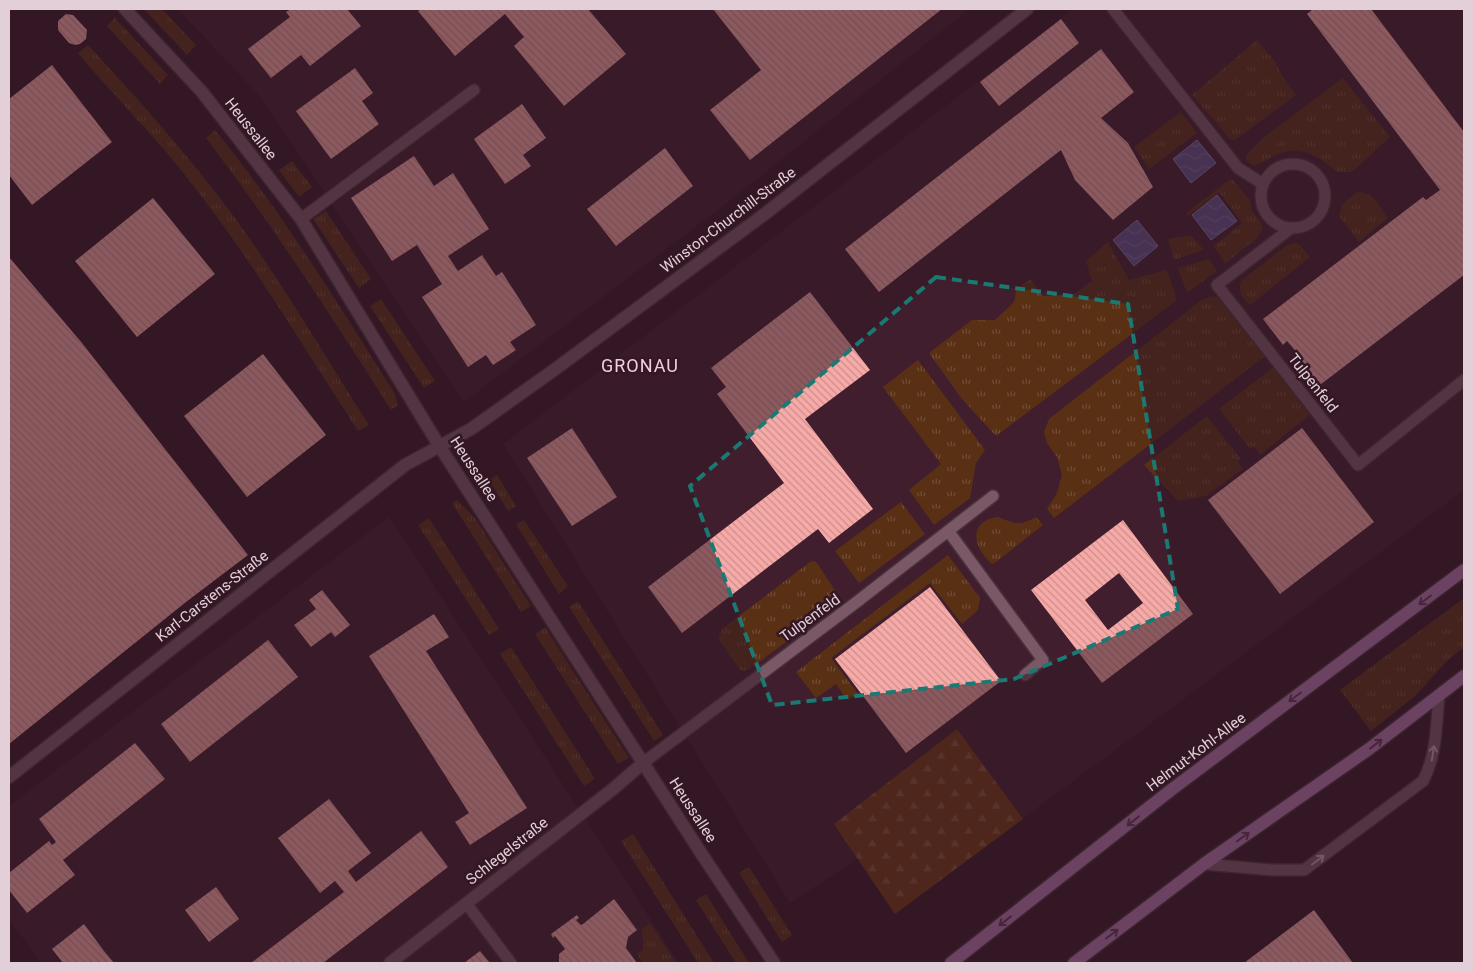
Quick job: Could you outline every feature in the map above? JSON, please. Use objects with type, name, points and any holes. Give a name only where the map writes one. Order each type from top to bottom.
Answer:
[{"type":"main road","name":"Helmut-Kohl-Allee","points":[[951,963],[1171,790],[1464,570]]},
{"type":"main road","points":[[1074,963],[1204,864],[1369,749],[1464,676]]},
{"type":"street","name":"Heussallee","points":[[125,9],[202,92],[301,219],[440,447],[774,963]]},
{"type":"street","name":"Winston-Churchill-Straße","points":[[440,447],[471,429],[554,370],[752,223],[1027,9]]},
{"type":"street","name":"Karl-Carstens-Straße","points":[[9,777],[405,465],[440,447]]},
{"type":"street","name":"Schlegelstraße","points":[[390,963],[644,763]]},
{"type":"lane","points":[[1113,9],[1238,168],[1263,184]]},
{"type":"lane","points":[[301,219],[474,90]]},
{"type":"lane","points":[[1292,164],[1308,167],[1316,173],[1322,182],[1325,192],[1325,203],[1322,213],[1307,226],[1290,229],[1280,226],[1265,213],[1261,194],[1263,184],[1268,175],[1277,168],[1292,164]]},
{"type":"lane","name":"Tulpenfeld","points":[[1290,229],[1217,285],[1358,465],[1464,380]]},
{"type":"lane","name":"Tulpenfeld","points":[[644,763],[949,532],[993,496]]},
{"type":"lane","points":[[949,532],[1043,660],[1025,675]]},
{"type":"lane","points":[[1204,864],[1273,870],[1304,870],[1423,781],[1431,766],[1434,753],[1439,696]]},
{"type":"lane","points":[[466,903],[511,963]]},
{"type":"highlighted area","points":[[936,277],[1128,304],[1178,609],[1014,679],[772,705],[690,486]]},
{"type":"shaded area","points":[[178,9],[969,9],[727,203],[464,402],[264,101]]},
{"type":"shaded area","points":[[1073,9],[1464,9],[1464,490],[895,914],[857,859],[790,903],[503,444]]},
{"type":"shaded area","points":[[389,517],[679,963],[42,963],[9,920],[9,806]]},
{"type":"green space","points":[[144,9],[162,9],[196,45],[187,55]]},
{"type":"green space","points":[[115,18],[168,75],[160,84],[107,26]]},
{"type":"green space","points":[[1257,40],[1274,60],[1296,95],[1235,140],[1231,140],[1192,95]]},
{"type":"green space","points":[[88,45],[164,129],[235,218],[287,294],[369,425],[358,431],[273,298],[205,201],[181,170],[78,53]]},
{"type":"green space","points":[[1343,78],[1390,137],[1352,172],[1337,172],[1323,161],[1301,151],[1285,152],[1254,166],[1246,161],[1246,155],[1263,138]]},
{"type":"green space","points":[[1181,112],[1197,133],[1149,169],[1134,147]]},
{"type":"green space","points":[[215,130],[287,226],[395,394],[398,405],[391,410],[302,272],[206,138]]},
{"type":"green space","points":[[292,161],[312,187],[299,197],[279,170]]},
{"type":"green space","points":[[1232,179],[1250,200],[1252,211],[1260,221],[1263,229],[1257,238],[1225,264],[1214,246],[1242,223],[1219,192],[1188,216],[1186,213]]},
{"type":"green space","points":[[1357,192],[1368,194],[1372,197],[1388,218],[1359,242],[1339,216],[1342,204]]},
{"type":"green space","points":[[326,211],[371,279],[359,288],[313,219]]},
{"type":"green space","points":[[1191,235],[1204,250],[1174,260],[1168,239]]},
{"type":"green space","points":[[1108,242],[1129,280],[1167,270],[1177,300],[996,436],[962,399],[929,353],[972,320],[995,320],[1014,302],[1017,288],[1031,279],[1042,296],[1073,295],[1092,281],[1086,261]]},
{"type":"green space","points":[[1293,243],[1299,244],[1310,257],[1250,305],[1241,294],[1241,281],[1286,246]]},
{"type":"green space","points":[[1209,259],[1217,271],[1187,293],[1178,268]]},
{"type":"green space","points":[[1212,296],[1223,299],[1264,357],[1054,518],[1047,509],[1057,493],[1062,475],[1057,457],[1047,443],[1044,432],[1049,419],[1203,299]]},
{"type":"green space","points":[[381,299],[435,381],[424,388],[370,306]]},
{"type":"green space","points":[[918,360],[985,450],[976,463],[970,498],[934,525],[909,490],[941,464],[883,387]]},
{"type":"green space","points":[[1275,366],[1312,413],[1260,455],[1254,447],[1250,449],[1219,409]]},
{"type":"green space","points":[[1207,416],[1241,459],[1238,462],[1243,469],[1206,496],[1178,501],[1144,465]]},
{"type":"green space","points":[[497,475],[516,506],[508,511],[489,480]]},
{"type":"green space","points":[[457,500],[475,518],[531,606],[521,612],[452,503]]},
{"type":"green space","points":[[901,502],[925,534],[859,583],[835,551]]},
{"type":"green space","points":[[998,517],[1021,523],[1036,517],[1043,525],[992,564],[977,543],[976,536],[977,529],[981,524]]},
{"type":"green space","points":[[429,518],[499,629],[489,635],[418,525]]},
{"type":"green space","points":[[524,520],[568,586],[559,594],[516,524]]},
{"type":"green space","points":[[948,555],[980,598],[978,610],[962,624],[930,583],[831,658],[858,694],[848,701],[836,684],[816,698],[796,672]]},
{"type":"green space","points":[[814,561],[840,598],[837,604],[751,668],[745,671],[740,670],[719,640],[722,629],[810,562]]},
{"type":"green space","points":[[1464,598],[1464,647],[1448,660],[1415,696],[1371,731],[1340,690]]},
{"type":"green space","points":[[578,601],[663,735],[654,741],[569,607]]},
{"type":"green space","points":[[545,627],[629,758],[618,764],[535,634]]},
{"type":"green space","points":[[511,647],[595,779],[584,786],[500,654]]},
{"type":"green space","points":[[957,729],[1023,819],[895,914],[834,824]]},
{"type":"green space","points":[[633,834],[714,963],[698,963],[621,841]]},
{"type":"green space","points":[[749,867],[792,935],[782,942],[739,873]]},
{"type":"green space","points":[[706,894],[749,963],[736,963],[696,900]]},
{"type":"green space","points":[[650,923],[676,963],[643,963],[637,954],[643,950],[641,930]]},
{"type":"water","points":[[1197,140],[1216,163],[1191,183],[1173,159]]},
{"type":"water","points":[[1217,195],[1237,221],[1211,240],[1192,215]]},
{"type":"water","points":[[1137,220],[1158,246],[1134,266],[1113,240]]},
{"type":"building","points":[[291,9],[347,9],[361,26],[310,66],[301,55],[271,78],[248,49],[290,17],[286,12]]},
{"type":"building","points":[[422,9],[588,9],[626,54],[564,106],[514,46],[524,37],[505,14],[455,56],[418,11]]},
{"type":"building","points":[[713,9],[942,9],[750,160],[710,110],[761,70]]},
{"type":"building","points":[[1313,9],[1371,9],[1464,132],[1464,275],[1316,388],[1298,364],[1302,361],[1293,348],[1287,341],[1283,345],[1263,319],[1423,197],[1426,200],[1440,190],[1307,14]]},
{"type":"building","points":[[66,14],[73,15],[87,30],[86,39],[80,44],[69,43],[58,30],[58,21]]},
{"type":"building","points":[[1061,19],[1079,43],[999,106],[980,82]]},
{"type":"building","points":[[1101,49],[1134,92],[1101,118],[1128,143],[1153,187],[1113,220],[1075,180],[1061,150],[879,292],[845,249]]},
{"type":"building","points":[[52,65],[112,142],[32,205],[9,175],[9,99]]},
{"type":"building","points":[[355,68],[373,93],[362,101],[379,124],[331,159],[296,111]]},
{"type":"building","points":[[522,104],[546,138],[523,155],[531,166],[505,184],[474,139]]},
{"type":"building","points":[[665,148],[693,186],[616,246],[587,209]]},
{"type":"building","points":[[414,156],[434,186],[453,173],[489,229],[448,256],[458,271],[482,255],[496,276],[502,272],[536,325],[510,342],[516,350],[493,365],[486,355],[468,367],[422,297],[442,284],[417,245],[392,261],[351,198]]},
{"type":"building","points":[[153,198],[215,274],[137,337],[75,261]]},
{"type":"building","points":[[9,257],[82,343],[248,555],[186,602],[9,744]]},
{"type":"building","points":[[810,292],[870,370],[805,419],[873,509],[829,543],[818,529],[682,633],[648,587],[784,483],[717,394],[726,387],[711,368]]},
{"type":"building","points":[[263,354],[326,435],[247,497],[184,416]]},
{"type":"building","points":[[572,428],[617,497],[572,526],[527,458]]},
{"type":"building","points":[[1302,428],[1374,522],[1280,594],[1208,500]]},
{"type":"building","points":[[1123,520],[1193,614],[1102,683],[1031,590]],"holes":[[[1119,573],[1143,603],[1108,630],[1085,600]]]},
{"type":"building","points":[[930,587],[1001,681],[906,753],[835,659]]},
{"type":"building","points":[[322,590],[350,625],[335,637],[331,632],[311,647],[294,625],[316,609],[309,600]]},
{"type":"building","points":[[434,614],[449,637],[426,651],[527,808],[470,845],[455,822],[469,813],[369,656]]},
{"type":"building","points":[[268,640],[298,677],[190,762],[161,724]]},
{"type":"building","points":[[135,743],[165,779],[63,860],[75,875],[27,913],[9,890],[9,873],[49,841],[52,845],[56,842],[39,819]]},
{"type":"building","points":[[329,799],[371,853],[348,871],[356,882],[421,831],[448,867],[323,963],[251,963],[344,892],[335,881],[320,893],[278,838]]},
{"type":"building","points":[[216,887],[239,919],[209,942],[185,910]]},
{"type":"building","points":[[614,899],[637,930],[628,937],[626,948],[637,963],[559,963],[559,954],[565,949],[555,936],[553,938],[551,934],[577,915],[579,918],[576,920],[581,925],[583,924]]},
{"type":"building","points":[[1314,910],[1353,963],[1244,963]]},
{"type":"building","points":[[84,924],[114,963],[63,963],[52,949]]},
{"type":"building","points":[[480,951],[490,963],[464,963]]},
{"type":"district","name":"GRONAU","points":[[640,366]]}]
